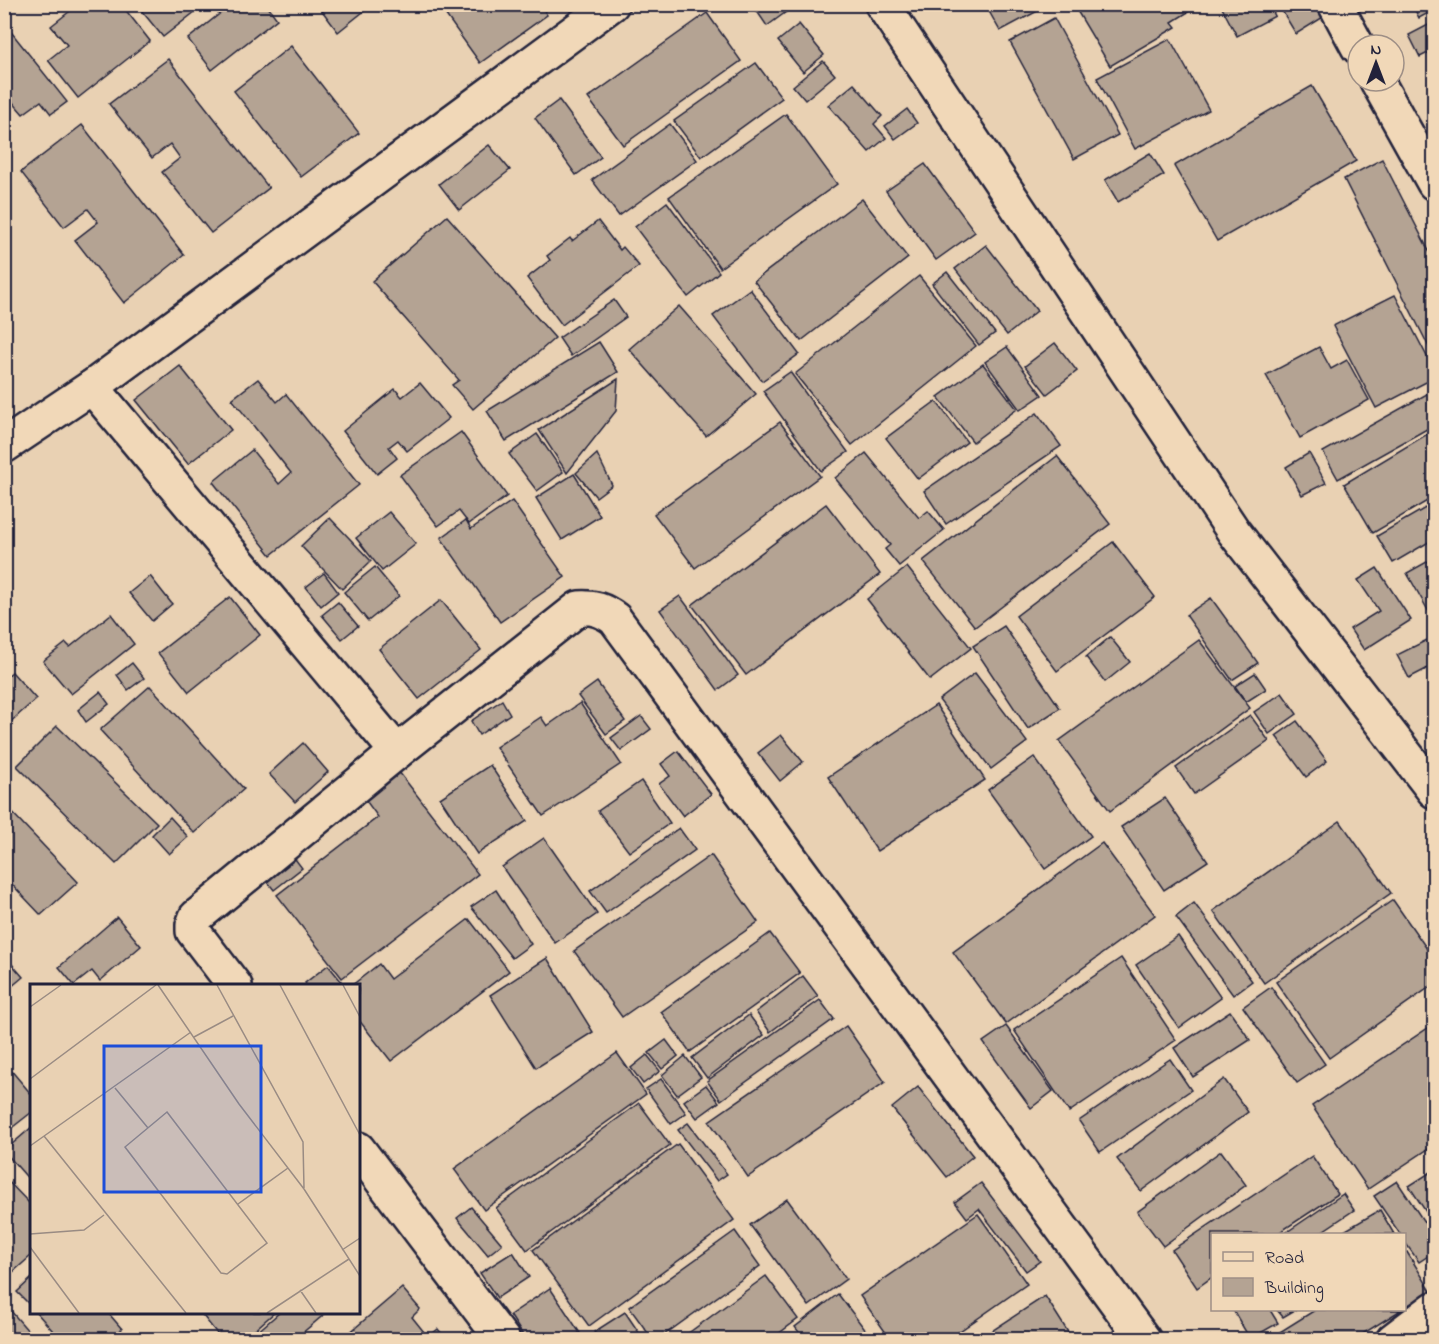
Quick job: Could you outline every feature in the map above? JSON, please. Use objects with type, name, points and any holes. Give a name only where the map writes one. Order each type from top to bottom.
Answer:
[{"type":"street","points":[[4,446],[92,387],[612,4]]},
{"type":"street","points":[[882,4],[1234,532],[1434,791]]},
{"type":"street","points":[[1335,4],[1351,33]]},
{"type":"street","points":[[1384,93],[1434,183]]},
{"type":"street","points":[[92,387],[397,752]]},
{"type":"street","points":[[233,984],[193,931],[196,917],[397,752],[579,608],[591,607],[603,610],[615,619],[1144,1340]]},
{"type":"street","points":[[360,1152],[503,1340]]},
{"type":"street","points":[[1393,1340],[1434,1309]]},
{"type":"building","points":[[79,4],[121,4],[150,41],[78,98],[48,60],[67,45],[51,26]]},
{"type":"building","points":[[148,4],[205,4],[163,37],[141,10]]},
{"type":"building","points":[[232,4],[266,4],[277,19],[212,70],[188,39]]},
{"type":"building","points":[[317,4],[373,4],[338,32]]},
{"type":"building","points":[[438,4],[540,4],[547,15],[480,63]]},
{"type":"building","points":[[752,4],[797,4],[767,26]]},
{"type":"building","points":[[985,4],[1047,4],[1047,6],[1000,31]]},
{"type":"building","points":[[1073,4],[1201,4],[1172,22],[1176,27],[1110,66]]},
{"type":"building","points":[[1220,4],[1269,4],[1275,16],[1237,36]]},
{"type":"building","points":[[1278,4],[1318,4],[1325,16],[1296,34]]},
{"type":"building","points":[[1412,4],[1434,4],[1434,10],[1419,18]]},
{"type":"building","points":[[707,13],[741,61],[623,145],[588,98]]},
{"type":"building","points":[[1054,18],[1118,135],[1074,159],[1010,42]]},
{"type":"building","points":[[1434,22],[1434,50],[1420,57],[1409,35]]},
{"type":"building","points":[[4,23],[67,102],[51,114],[41,101],[23,114],[4,92]]},
{"type":"building","points":[[799,24],[824,55],[803,72],[778,41]]},
{"type":"building","points":[[1170,39],[1209,110],[1135,149],[1097,78]]},
{"type":"building","points":[[291,46],[359,133],[301,177],[234,91]]},
{"type":"building","points":[[168,59],[269,188],[211,233],[162,172],[180,158],[170,144],[152,158],[109,104]]},
{"type":"building","points":[[823,61],[835,75],[805,100],[793,86]]},
{"type":"building","points":[[756,63],[782,98],[701,157],[674,121]]},
{"type":"building","points":[[854,84],[882,116],[874,124],[886,138],[869,152],[828,105]]},
{"type":"building","points":[[1312,86],[1356,161],[1217,241],[1174,166]]},
{"type":"building","points":[[559,100],[601,157],[576,175],[535,118]]},
{"type":"building","points":[[907,109],[917,123],[895,139],[885,126]]},
{"type":"building","points":[[786,114],[837,184],[720,268],[669,197]]},
{"type":"building","points":[[670,124],[697,160],[619,216],[592,180]]},
{"type":"building","points":[[82,125],[184,255],[124,303],[75,240],[98,222],[88,209],[64,227],[21,172]]},
{"type":"building","points":[[489,145],[510,170],[459,210],[439,184]]},
{"type":"building","points":[[1150,153],[1164,175],[1118,202],[1105,180]]},
{"type":"building","points":[[1382,159],[1434,261],[1434,357],[1344,179]]},
{"type":"building","points":[[925,164],[975,232],[936,260],[886,191]]},
{"type":"building","points":[[862,199],[908,258],[801,341],[754,281]]},
{"type":"building","points":[[667,202],[719,272],[688,297],[635,227]]},
{"type":"building","points":[[447,216],[555,338],[473,409],[452,385],[459,380],[372,281]]},
{"type":"building","points":[[598,221],[620,250],[623,247],[639,266],[562,325],[527,278],[550,260],[547,256],[570,238],[572,241]]},
{"type":"building","points":[[986,245],[1037,311],[1007,335],[955,269]]},
{"type":"building","points":[[947,272],[995,333],[979,345],[932,284]]},
{"type":"building","points":[[919,276],[976,346],[852,445],[795,374]]},
{"type":"building","points":[[750,289],[799,354],[762,381],[713,316]]},
{"type":"building","points":[[1395,295],[1434,370],[1434,378],[1376,408],[1333,326]]},
{"type":"building","points":[[614,300],[626,317],[571,356],[559,338]]},
{"type":"building","points":[[679,306],[756,394],[706,436],[629,349]]},
{"type":"building","points":[[599,342],[618,372],[506,441],[487,411]]},
{"type":"building","points":[[1055,343],[1077,371],[1047,394],[1025,366]]},
{"type":"building","points":[[1007,347],[1042,395],[1020,410],[985,362]]},
{"type":"building","points":[[1319,347],[1331,369],[1347,360],[1369,400],[1300,438],[1266,375]]},
{"type":"building","points":[[983,364],[1017,409],[973,442],[938,397]]},
{"type":"building","points":[[180,366],[231,430],[188,464],[136,400]]},
{"type":"building","points":[[790,372],[848,452],[821,471],[763,391]]},
{"type":"building","points":[[258,379],[277,402],[286,394],[359,485],[271,555],[213,482],[252,450],[279,484],[291,473],[232,399]]},
{"type":"building","points":[[618,379],[616,411],[567,473],[539,430]]},
{"type":"building","points":[[420,383],[449,418],[407,451],[398,440],[389,447],[397,458],[377,474],[343,431],[395,389],[402,397]]},
{"type":"building","points":[[1434,390],[1434,425],[1338,479],[1323,452]]},
{"type":"building","points":[[936,401],[967,442],[918,479],[886,438]]},
{"type":"building","points":[[1037,413],[1061,446],[946,524],[924,491]]},
{"type":"building","points":[[780,422],[820,476],[695,568],[654,514]]},
{"type":"building","points":[[1434,430],[1434,497],[1373,533],[1344,484]]},
{"type":"building","points":[[461,432],[507,496],[469,524],[459,511],[438,526],[400,475]]},
{"type":"building","points":[[537,434],[563,472],[537,491],[509,454]]},
{"type":"building","points":[[866,453],[919,518],[928,511],[944,530],[899,566],[885,549],[890,545],[835,478]]},
{"type":"building","points":[[1309,453],[1326,483],[1302,495],[1286,467]]},
{"type":"building","points":[[597,454],[612,485],[596,497],[576,473]]},
{"type":"building","points":[[1057,456],[1110,524],[975,627],[923,561]]},
{"type":"building","points":[[574,474],[600,516],[562,540],[536,498]]},
{"type":"building","points":[[512,501],[565,577],[500,622],[441,538],[466,520],[471,529]]},
{"type":"building","points":[[1434,503],[1434,539],[1393,563],[1377,536]]},
{"type":"building","points":[[826,504],[880,574],[746,675],[692,605]]},
{"type":"building","points":[[389,512],[416,544],[382,571],[356,538]]},
{"type":"building","points":[[330,518],[371,561],[342,589],[301,546]]},
{"type":"building","points":[[1113,542],[1155,597],[1057,671],[1016,616]]},
{"type":"building","points":[[1434,558],[1434,621],[1407,573]]},
{"type":"building","points":[[375,567],[399,596],[368,621],[344,592]]},
{"type":"building","points":[[907,567],[971,648],[930,680],[867,599]]},
{"type":"building","points":[[1377,568],[1411,620],[1364,650],[1350,629],[1379,611],[1358,580]]},
{"type":"building","points":[[324,573],[338,592],[321,606],[306,587]]},
{"type":"building","points":[[150,576],[172,604],[152,621],[129,593]]},
{"type":"building","points":[[680,596],[738,675],[718,690],[660,610]]},
{"type":"building","points":[[230,597],[260,635],[189,692],[158,653]]},
{"type":"building","points":[[1211,598],[1258,663],[1232,680],[1186,615]]},
{"type":"building","points":[[441,600],[481,650],[419,699],[379,649]]},
{"type":"building","points":[[338,602],[358,626],[342,639],[322,615]]},
{"type":"building","points":[[111,614],[134,644],[71,694],[43,661],[66,643],[70,647]]},
{"type":"building","points":[[1004,626],[1060,708],[1028,729],[973,646]]},
{"type":"building","points":[[1110,637],[1130,662],[1105,682],[1086,657]]},
{"type":"building","points":[[1199,640],[1250,708],[1110,811],[1059,741]]},
{"type":"building","points":[[1427,640],[1434,655],[1434,665],[1409,678],[1397,655]]},
{"type":"building","points":[[132,663],[144,678],[128,690],[117,675]]},
{"type":"building","points":[[12,672],[36,699],[6,726],[4,679]]},
{"type":"building","points":[[975,673],[1027,742],[991,769],[939,700]]},
{"type":"building","points":[[1255,673],[1266,689],[1246,702],[1235,686]]},
{"type":"building","points":[[597,682],[625,721],[606,734],[578,696]]},
{"type":"building","points":[[150,686],[244,789],[194,833],[100,730]]},
{"type":"building","points":[[100,692],[109,704],[86,722],[78,710]]},
{"type":"building","points":[[1282,693],[1297,714],[1269,734],[1254,712]]},
{"type":"building","points":[[502,700],[510,714],[479,735],[471,721]]},
{"type":"building","points":[[580,703],[621,764],[543,816],[496,747],[541,717],[547,726]]},
{"type":"building","points":[[936,705],[985,780],[877,851],[828,777]]},
{"type":"building","points":[[1250,715],[1269,741],[1194,794],[1176,768]]},
{"type":"building","points":[[641,716],[651,729],[621,751],[611,738]]},
{"type":"building","points":[[1297,721],[1327,761],[1306,777],[1276,736]]},
{"type":"building","points":[[57,726],[157,823],[116,864],[17,766]]},
{"type":"building","points":[[781,735],[803,762],[780,781],[758,753]]},
{"type":"building","points":[[303,743],[328,772],[295,802],[269,774]]},
{"type":"building","points":[[678,751],[711,794],[683,816],[659,784],[670,776],[661,764]]},
{"type":"building","points":[[1034,757],[1091,836],[1045,869],[988,790]]},
{"type":"building","points":[[490,765],[527,821],[477,854],[440,798]]},
{"type":"building","points":[[399,772],[478,874],[342,978],[277,895],[378,817],[364,798]]},
{"type":"building","points":[[641,781],[670,823],[629,852],[598,811]]},
{"type":"building","points":[[1165,798],[1208,861],[1164,890],[1121,827]]},
{"type":"building","points":[[4,804],[78,882],[41,915],[4,876]]},
{"type":"building","points":[[170,817],[188,837],[169,854],[152,835]]},
{"type":"building","points":[[1340,821],[1391,893],[1264,983],[1213,911]]},
{"type":"building","points":[[679,828],[695,850],[606,913],[590,891]]},
{"type":"building","points":[[544,838],[597,914],[555,943],[502,867]]},
{"type":"building","points":[[1102,843],[1155,915],[1006,1024],[953,952]]},
{"type":"building","points":[[289,851],[302,868],[274,890],[260,872]]},
{"type":"building","points":[[711,855],[758,922],[622,1017],[574,951]]},
{"type":"building","points":[[496,890],[531,944],[512,958],[471,907]]},
{"type":"building","points":[[1393,900],[1434,959],[1434,984],[1329,1058],[1276,982]]},
{"type":"building","points":[[1194,903],[1252,981],[1233,995],[1176,917]]},
{"type":"building","points":[[117,917],[141,946],[100,981],[92,971],[73,984],[59,967]]},
{"type":"building","points":[[469,919],[509,971],[391,1061],[360,1022],[360,984],[354,984],[379,964],[390,979]]},
{"type":"building","points":[[770,933],[800,973],[690,1052],[661,1012]]},
{"type":"building","points":[[1178,936],[1221,998],[1179,1028],[1136,965]]},
{"type":"building","points":[[4,955],[23,977],[4,993]]},
{"type":"building","points":[[547,958],[593,1032],[536,1068],[490,995]]},
{"type":"building","points":[[1121,958],[1176,1040],[1069,1112],[1014,1030]]},
{"type":"building","points":[[328,965],[341,981],[337,984],[305,983]]},
{"type":"building","points":[[803,976],[818,996],[770,1032],[756,1012]]},
{"type":"building","points":[[1271,987],[1325,1064],[1297,1083],[1243,1007]]},
{"type":"building","points":[[820,1000],[834,1019],[721,1100],[707,1081]]},
{"type":"building","points":[[1230,1011],[1250,1040],[1193,1077],[1174,1048]]},
{"type":"building","points":[[749,1015],[764,1035],[707,1078],[692,1058]]},
{"type":"building","points":[[1434,1024],[1434,1145],[1368,1189],[1312,1106]]},
{"type":"building","points":[[846,1026],[885,1082],[748,1177],[709,1121]]},
{"type":"building","points":[[1006,1026],[1053,1091],[1031,1108],[983,1042]]},
{"type":"building","points":[[666,1040],[678,1056],[662,1069],[649,1053]]},
{"type":"building","points":[[617,1053],[646,1094],[484,1210],[454,1169]]},
{"type":"building","points":[[647,1055],[660,1071],[643,1084],[631,1068]]},
{"type":"building","points":[[685,1056],[701,1077],[677,1095],[662,1075]]},
{"type":"building","points":[[1170,1059],[1191,1090],[1100,1152],[1079,1121]]},
{"type":"building","points":[[4,1062],[30,1093],[30,1114],[4,1134]]},
{"type":"building","points":[[661,1079],[686,1113],[671,1124],[646,1089]]},
{"type":"building","points":[[1224,1079],[1248,1112],[1141,1191],[1117,1159]]},
{"type":"building","points":[[706,1085],[719,1102],[697,1118],[684,1101]]},
{"type":"building","points":[[918,1087],[973,1156],[947,1177],[892,1108]]},
{"type":"building","points":[[639,1103],[670,1145],[527,1250],[496,1208]]},
{"type":"building","points":[[688,1123],[727,1174],[717,1181],[678,1130]]},
{"type":"building","points":[[30,1129],[30,1181],[4,1151]]},
{"type":"building","points":[[678,1144],[734,1220],[589,1326],[533,1250]]},
{"type":"building","points":[[1221,1151],[1246,1185],[1163,1246],[1137,1212]]},
{"type":"building","points":[[1312,1156],[1338,1194],[1279,1233],[1211,1233],[1211,1278],[1197,1288],[1172,1250]]},
{"type":"building","points":[[1434,1170],[1434,1224],[1409,1186]]},
{"type":"building","points":[[4,1177],[30,1204],[30,1257],[4,1280]]},
{"type":"building","points":[[1397,1181],[1434,1237],[1434,1252],[1419,1262],[1406,1244],[1406,1233],[1399,1233],[1374,1196]]},
{"type":"building","points":[[981,1183],[1040,1261],[1026,1271],[979,1209],[967,1218],[955,1202]]},
{"type":"building","points":[[1343,1194],[1354,1210],[1320,1233],[1285,1233]]},
{"type":"building","points":[[787,1199],[846,1279],[809,1306],[750,1225]]},
{"type":"building","points":[[471,1207],[502,1244],[488,1255],[457,1218]]},
{"type":"building","points":[[1380,1210],[1393,1233],[1341,1233]]},
{"type":"building","points":[[978,1214],[1027,1284],[947,1340],[891,1340],[860,1296]]},
{"type":"building","points":[[735,1231],[760,1266],[657,1340],[653,1340],[629,1307]]},
{"type":"building","points":[[513,1252],[529,1277],[497,1298],[480,1273]]},
{"type":"building","points":[[1406,1252],[1431,1291],[1406,1307]]},
{"type":"building","points":[[766,1276],[798,1319],[770,1340],[679,1340]]},
{"type":"building","points":[[30,1280],[30,1305],[17,1292]]},
{"type":"building","points":[[402,1288],[420,1309],[412,1317],[428,1337],[438,1329],[447,1340],[341,1340]]},
{"type":"building","points":[[550,1288],[580,1333],[569,1340],[526,1340],[510,1315]]},
{"type":"building","points":[[838,1294],[873,1340],[805,1340],[795,1327]]},
{"type":"building","points":[[1045,1296],[1073,1340],[978,1340]]},
{"type":"building","points":[[10,1310],[36,1340],[4,1340],[4,1314]]},
{"type":"building","points":[[1234,1311],[1271,1311],[1278,1323],[1250,1339]]},
{"type":"building","points":[[1278,1311],[1293,1311],[1283,1317]]},
{"type":"building","points":[[1313,1311],[1399,1311],[1353,1340],[1267,1340]]},
{"type":"building","points":[[625,1312],[644,1340],[599,1340],[594,1332]]},
{"type":"building","points":[[38,1314],[111,1314],[122,1329],[110,1340],[61,1340]]},
{"type":"building","points":[[202,1314],[273,1314],[243,1340],[222,1340]]},
{"type":"building","points":[[278,1314],[325,1314],[294,1340],[248,1340]]}]
